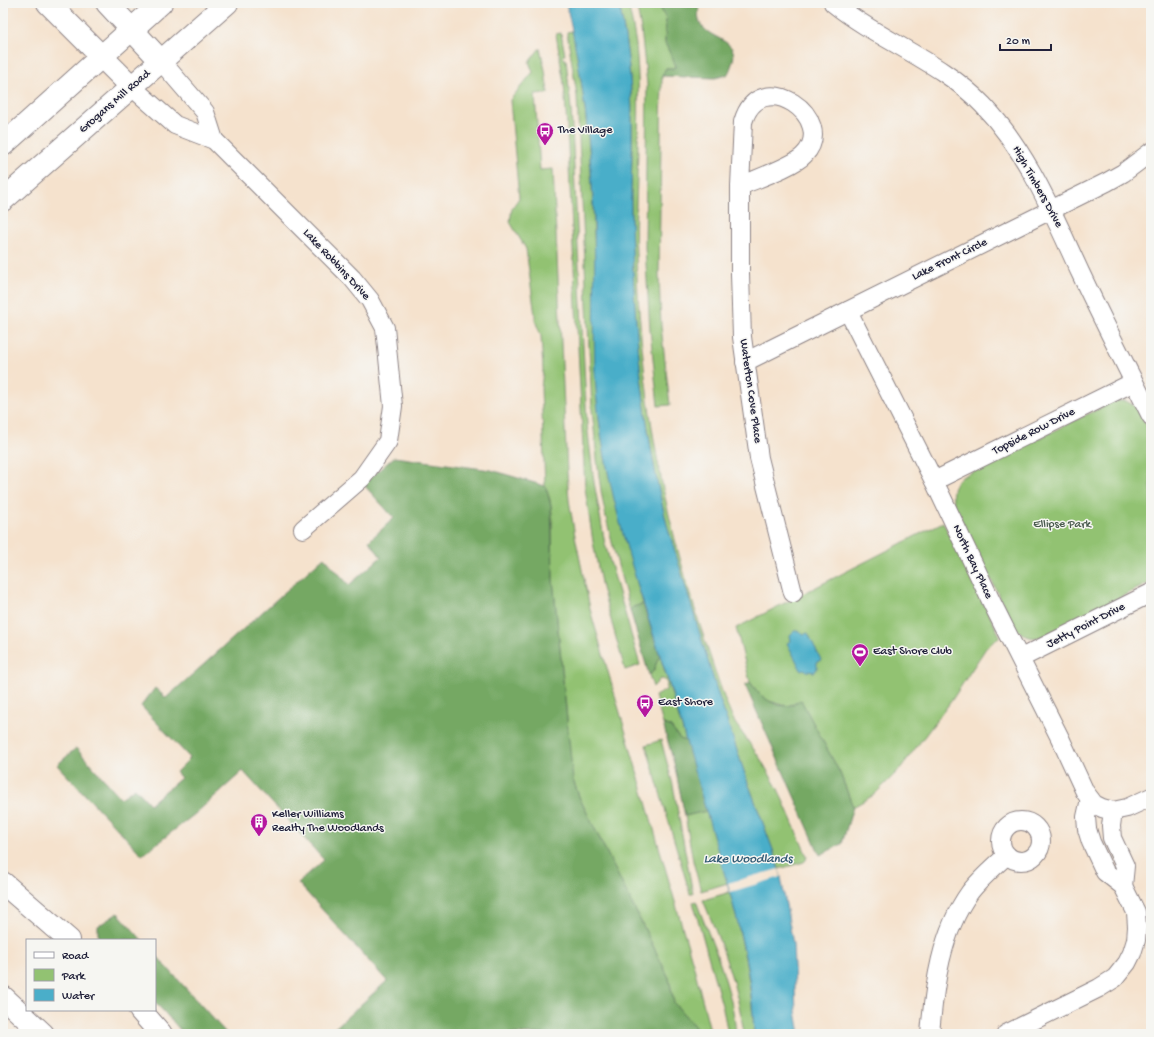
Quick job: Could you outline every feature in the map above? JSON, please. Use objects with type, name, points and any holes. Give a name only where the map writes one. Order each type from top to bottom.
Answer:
[{"type":"main road","name":"Lake Robbins Drive","points":[[48,3],[132,87]]},
{"type":"main road","name":"Lake Robbins Drive","points":[[107,3],[161,61]]},
{"type":"main road","points":[[3,145],[161,3]]},
{"type":"main road","name":"Grogans Mill Road","points":[[3,200],[226,3]]},
{"type":"main road","points":[[3,883],[68,939]]},
{"type":"main road","points":[[3,997],[43,1034]]},
{"type":"main road","points":[[141,1011],[161,1034]]},
{"type":"street","name":"High Timbers Drive","points":[[833,3],[852,17],[939,70],[965,89],[983,105],[1012,141],[1034,177],[1051,210],[1151,416]]},
{"type":"street","name":"Lake Robbins Drive","points":[[161,61],[205,112],[214,140]]},
{"type":"street","name":"Lake Robbins Drive","points":[[132,87],[175,125],[214,140],[352,278],[370,300],[385,328],[393,406],[388,441],[362,478],[303,529]]},
{"type":"street","name":"Waterton Cove Place","points":[[740,186],[795,162],[809,150],[812,144],[813,134],[811,124],[799,107],[789,100],[776,96],[766,96],[753,104],[744,116],[742,128],[740,186],[741,318],[753,420],[763,476],[793,593]]},
{"type":"street","name":"Lake Front Circle","points":[[745,362],[1123,174],[1151,152]]},
{"type":"street","name":"North Bay Place","points":[[848,311],[934,482],[993,605],[1021,658],[1085,792],[1102,806]]},
{"type":"street","name":"Topside Row Drive","points":[[934,482],[1134,382]]},
{"type":"street","name":"Jetty Point Drive","points":[[1021,658],[1151,593]]},
{"type":"street","points":[[1006,1034],[1099,988],[1115,978],[1124,968],[1132,953],[1136,940],[1138,927],[1136,912],[1123,886],[1105,872],[1091,842],[1087,829],[1086,817],[1102,806],[1127,808],[1151,797]]},
{"type":"street","points":[[1102,806],[1111,826],[1112,838],[1125,866],[1123,886]]},
{"type":"street","points":[[930,1034],[937,979],[951,927],[971,891],[1006,855]]},
{"type":"green space","points":[[619,3],[628,3],[636,45],[638,69],[639,105],[635,226],[637,284],[648,401],[657,459],[669,515],[683,569],[725,700],[735,723],[760,758],[778,789],[807,856],[804,862],[779,869],[718,694],[667,525],[658,488],[645,412],[637,335],[631,220],[631,93],[627,48]]},
{"type":"green space","points":[[636,3],[658,3],[666,19],[665,43],[676,66],[674,68],[666,68],[662,76],[659,275],[661,326],[670,405],[658,406],[650,330],[645,247],[647,84],[641,29]]},
{"type":"green space","points":[[658,3],[700,3],[698,16],[701,25],[707,31],[730,45],[733,52],[733,61],[727,75],[715,78],[662,76],[666,68],[674,68],[676,66],[665,43],[666,19]]},
{"type":"green space","points":[[573,31],[583,91],[592,181],[595,271],[595,366],[600,424],[615,502],[643,604],[633,607],[630,610],[603,504],[592,410],[577,96],[567,32]]},
{"type":"green space","points":[[561,33],[565,55],[563,55],[564,59],[566,59],[571,109],[587,424],[594,482],[605,544],[640,665],[625,670],[602,588],[585,488],[567,127],[564,84],[556,34]]},
{"type":"green space","points":[[540,48],[548,93],[535,94],[540,170],[553,169],[567,472],[569,500],[575,536],[591,613],[694,967],[711,1034],[698,1034],[695,1027],[674,1003],[669,978],[580,799],[573,780],[553,580],[552,513],[550,500],[545,486],[541,388],[543,370],[541,336],[536,323],[526,249],[510,222],[512,208],[519,198],[510,100],[533,72],[529,62]]},
{"type":"green space","name":"Ellipse Park","points":[[1126,401],[1137,407],[1151,434],[1151,582],[1041,637],[1029,637],[1015,628],[1013,624],[954,505],[954,486],[962,477],[1110,403]]},
{"type":"green space","points":[[394,457],[491,470],[545,486],[551,506],[553,580],[573,780],[580,799],[669,978],[674,1003],[695,1027],[698,1034],[328,1034],[387,981],[298,883],[324,860],[243,771],[195,814],[142,855],[57,765],[76,748],[121,798],[135,788],[150,804],[181,778],[176,772],[190,758],[141,706],[155,688],[166,698],[324,557],[349,585],[381,557],[369,541],[394,518],[363,484]]},
{"type":"green space","name":"East Shore Club","points":[[943,522],[1000,636],[986,648],[952,700],[899,770],[874,795],[853,807],[840,773],[801,701],[787,706],[769,701],[759,694],[750,682],[736,628]]},
{"type":"green space","points":[[643,604],[660,656],[653,671],[649,675],[630,610],[633,607]]},
{"type":"green space","points":[[660,656],[686,741],[680,739],[670,726],[663,724],[655,696],[666,690],[667,684],[665,680],[660,679],[653,687],[649,675],[653,671]]},
{"type":"green space","points":[[750,682],[761,695],[775,704],[788,706],[801,700],[840,773],[853,807],[842,844],[820,855],[745,685]]},
{"type":"green space","points":[[663,724],[670,726],[680,739],[686,741],[706,811],[685,816],[674,763]]},
{"type":"green space","points":[[661,740],[673,785],[693,894],[690,894],[646,745]]},
{"type":"green space","points":[[706,811],[728,883],[701,891],[693,861],[685,816]]},
{"type":"green space","points":[[730,892],[746,962],[754,1034],[744,1034],[738,999],[733,982],[716,932],[703,900]]},
{"type":"green space","points":[[696,901],[721,966],[731,1000],[736,1034],[728,1034],[723,1009],[693,902]]},
{"type":"green space","points":[[118,913],[141,939],[99,939],[98,926]]},
{"type":"green space","points":[[156,955],[227,1034],[184,1034],[156,1003]]},
{"type":"water","name":"Lake Woodlands","points":[[566,3],[619,3],[627,48],[631,93],[631,220],[634,297],[645,412],[651,450],[667,525],[718,694],[747,780],[773,850],[781,877],[793,944],[796,1011],[800,1034],[754,1034],[745,955],[733,904],[676,707],[634,574],[613,496],[599,416],[595,376],[595,259],[591,166],[582,84]]},
{"type":"water","points":[[794,631],[799,631],[804,634],[808,633],[821,660],[817,662],[815,672],[804,669],[801,670],[787,643],[791,641],[790,635]]},
{"type":"pier","points":[[779,869],[781,877],[730,892],[728,883]]},
{"type":"place","name":"The Village","points":[[545,146]]},
{"type":"place","name":"East Shore Club","points":[[860,667]]},
{"type":"place","name":"East Shore","points":[[645,718]]},
{"type":"place","name":"Keller Williams Realty The Woodlands","points":[[259,837]]}]
